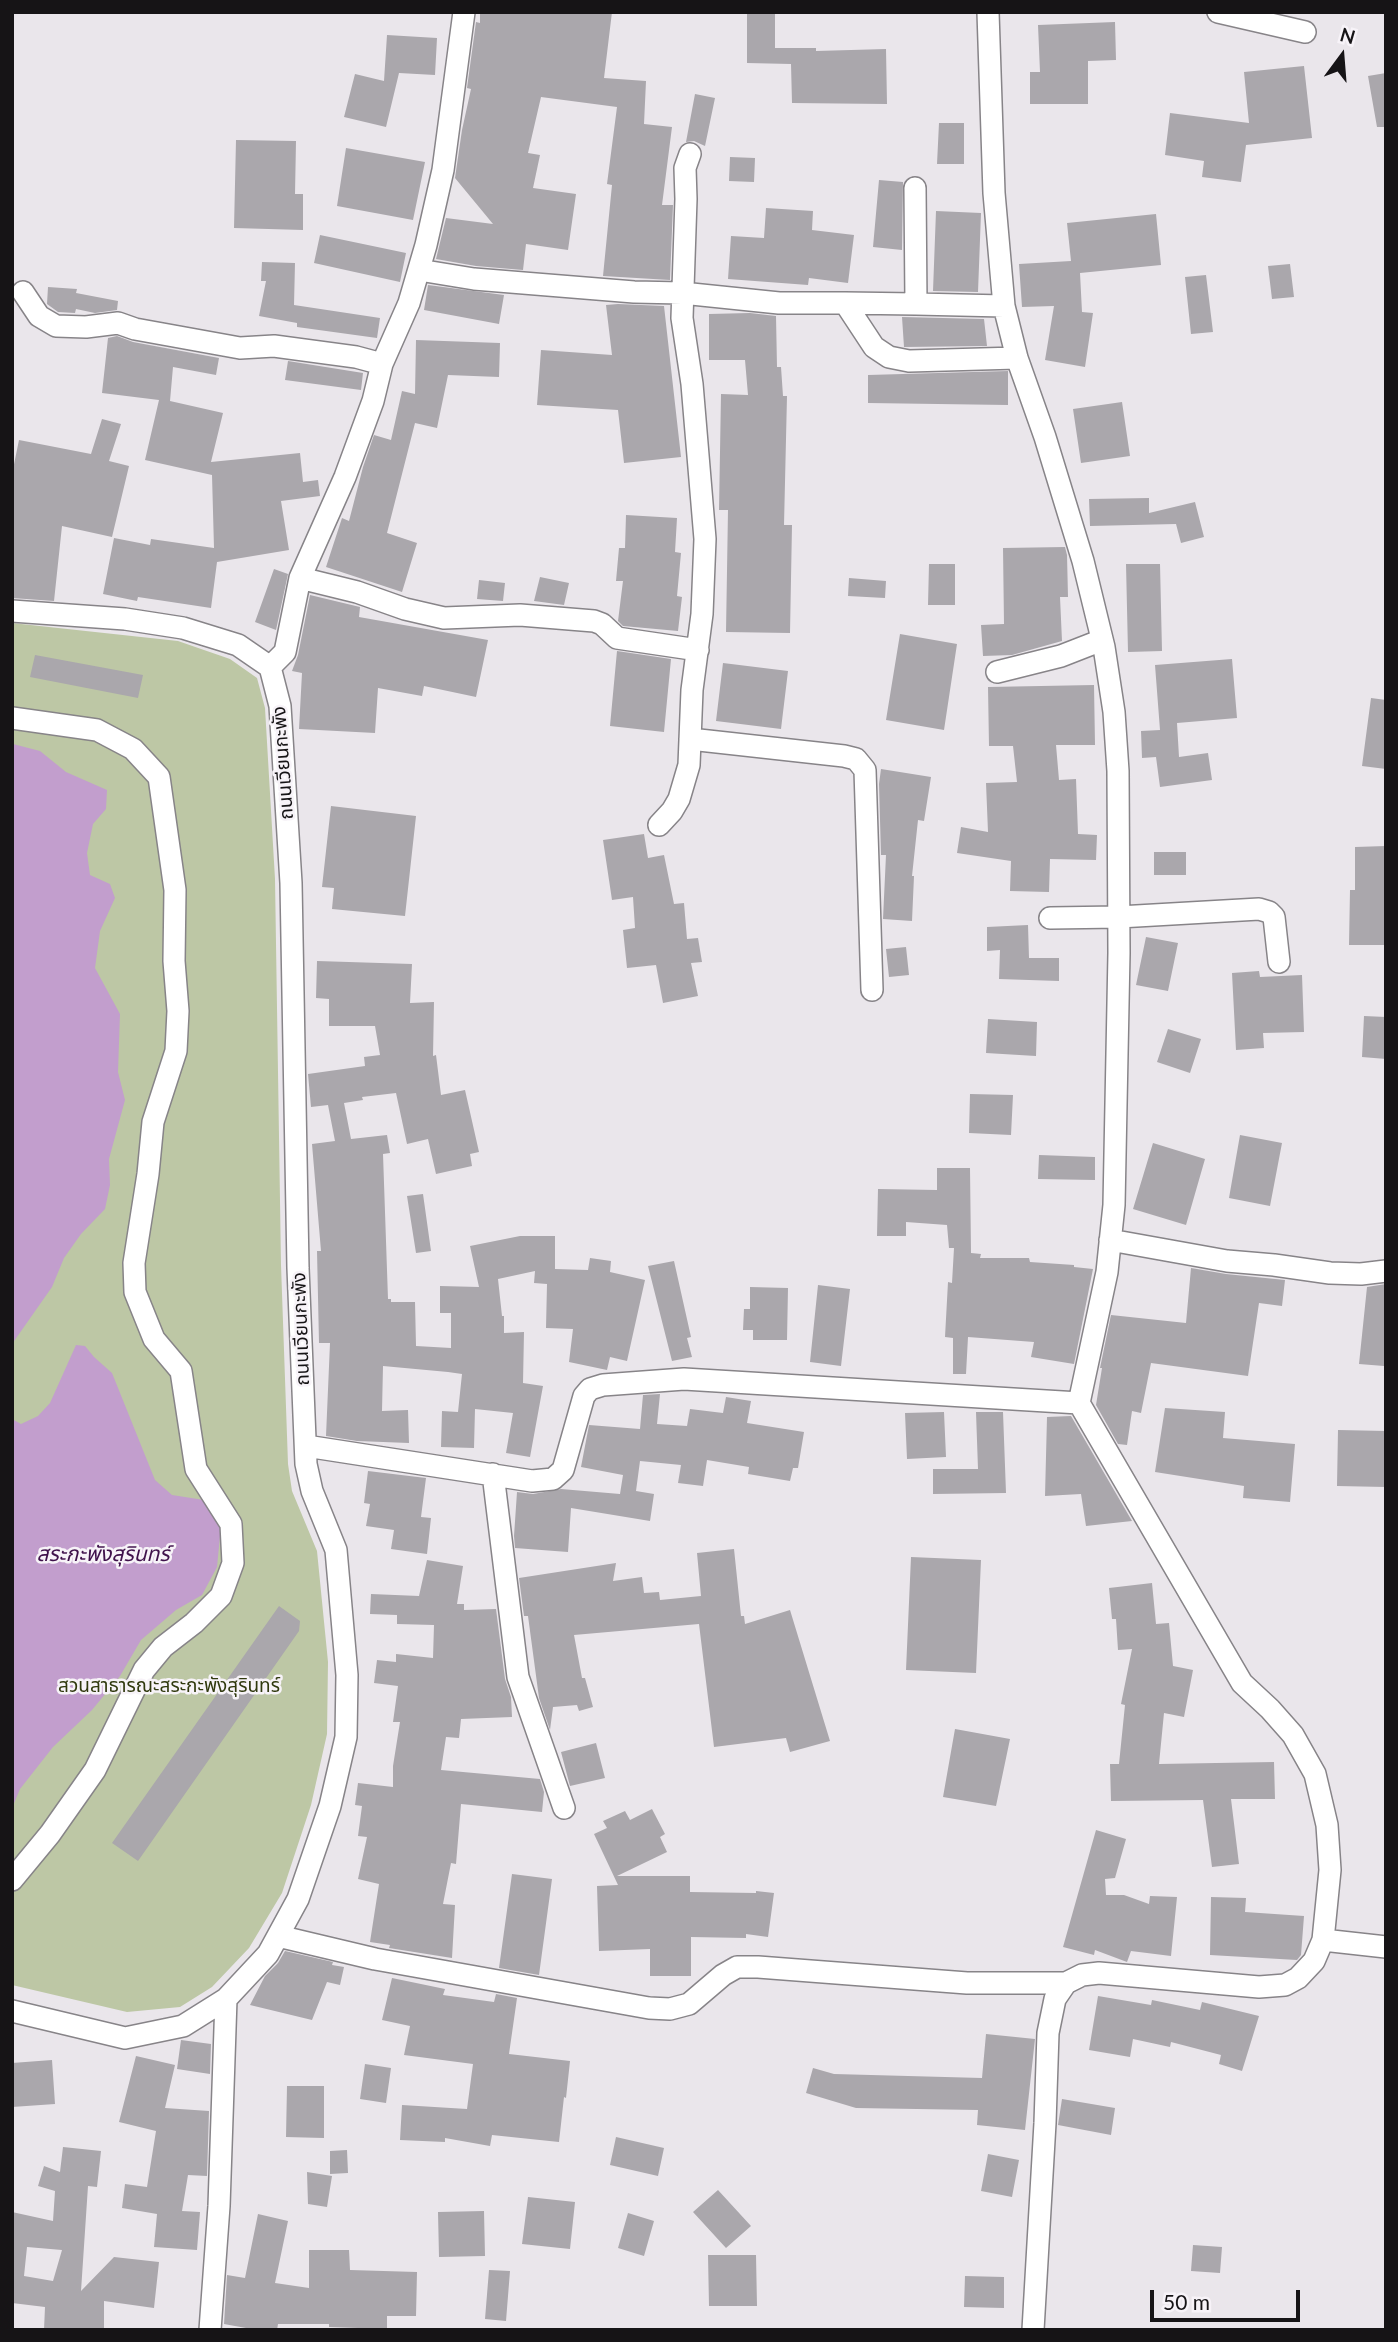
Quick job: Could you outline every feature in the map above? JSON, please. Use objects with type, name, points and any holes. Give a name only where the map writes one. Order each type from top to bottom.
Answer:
[{"type":"street","points":[[12,611],[125,619],[183,628],[238,645],[270,667],[285,652],[300,578],[345,477],[373,401],[382,364],[409,303],[419,270],[443,170],[464,12]]},
{"type":"street","points":[[278,1936],[375,1959],[649,2008],[670,2009],[689,2004],[723,1975],[737,1967],[967,1983],[1066,1983],[1082,1975],[1099,1973],[1259,1987],[1285,1984],[1298,1978],[1314,1961],[1323,1940],[1330,1870],[1327,1825],[1315,1774],[1293,1735],[1270,1709],[1242,1684],[1079,1403],[1100,1307],[1110,1240],[1118,1108],[1119,917],[1114,712],[1102,640],[1083,561],[1045,437],[1017,358],[1004,306],[994,192],[988,12]]},
{"type":"street","points":[[1218,12],[1305,32]]},
{"type":"street","points":[[659,825],[679,799],[689,765],[692,690],[702,614],[705,539],[692,384],[682,318],[685,169],[690,154]]},
{"type":"street","points":[[915,188],[916,304]]},
{"type":"street","points":[[419,270],[474,279],[634,292],[682,293],[779,303],[1004,306]]},
{"type":"street","points":[[23,292],[39,316],[57,326],[86,327],[118,323],[135,329],[240,348],[274,346],[356,357],[382,364]]},
{"type":"street","points":[[845,303],[874,347],[889,357],[909,361],[1017,358]]},
{"type":"street","points":[[300,578],[357,592],[405,610],[444,618],[520,615],[594,621],[603,624],[618,638],[698,650]]},
{"type":"street","points":[[997,673],[1061,656],[1102,640]]},
{"type":"street","name":"ถนนเวียนกะพัง","points":[[12,2011],[125,2038],[183,2026],[226,1998],[268,1954],[298,1899],[330,1806],[346,1737],[347,1675],[336,1550],[312,1491],[306,1446],[298,1268],[291,883],[280,706],[270,667]]},
{"type":"street","points":[[12,718],[97,730],[133,748],[159,777],[175,890],[173,961],[178,1011],[176,1051],[153,1122],[134,1264],[135,1292],[154,1339],[181,1371],[196,1469],[231,1524],[233,1563],[221,1596],[194,1623],[163,1647],[144,1670],[95,1770],[50,1834],[12,1880]]},
{"type":"street","points":[[690,739],[844,755],[856,759],[865,770],[872,990]]},
{"type":"street","points":[[1051,918],[1259,909],[1269,912],[1273,917],[1279,962]]},
{"type":"street","points":[[1110,1240],[1227,1261],[1330,1273],[1361,1274],[1386,1271]]},
{"type":"street","points":[[306,1446],[532,1481],[553,1479],[562,1470],[584,1396],[590,1389],[603,1385],[684,1378],[1079,1403]]},
{"type":"street","points":[[494,1474],[517,1677],[564,1808]]},
{"type":"street","points":[[1323,1940],[1386,1947]]},
{"type":"street","points":[[1033,2330],[1048,2033],[1055,1999],[1066,1983]]},
{"type":"street","points":[[210,2330],[219,2206],[226,1998]]},
{"type":"green space","name":"สวนสาธารณะสระกะพังสุรินทร์","points":[[12,623],[178,641],[230,659],[257,678],[265,708],[275,879],[281,1265],[288,1464],[292,1491],[317,1551],[328,1662],[327,1734],[311,1805],[282,1893],[249,1948],[212,1987],[180,2007],[127,2012],[12,1985]]},
{"type":"water","points":[[13,744],[40,751],[66,772],[107,790],[106,809],[93,824],[87,853],[90,875],[110,884],[115,898],[100,931],[95,968],[120,1014],[118,1072],[125,1100],[109,1159],[110,1185],[105,1209],[81,1234],[64,1258],[52,1287],[12,1344]]},
{"type":"water","name":"สระกะพังสุรินทร์","points":[[76,1345],[85,1346],[112,1373],[155,1480],[172,1495],[204,1500],[221,1526],[217,1567],[202,1595],[176,1610],[141,1640],[120,1676],[92,1710],[53,1747],[20,1789],[12,1808],[12,1419],[21,1424],[38,1416],[50,1403]]},
{"type":"building","points":[[480,12],[612,12],[604,78],[646,81],[644,124],[672,127],[662,205],[673,205],[670,280],[603,276],[612,185],[607,184],[617,107],[541,97],[528,153],[540,155],[533,188],[576,194],[568,250],[526,244],[523,270],[436,259],[446,218],[493,224],[455,178],[471,89],[467,88],[476,22],[480,23]]},
{"type":"building","points":[[747,12],[775,12],[775,48],[816,48],[816,51],[886,49],[887,104],[792,103],[791,64],[747,63]]},
{"type":"building","points":[[1115,22],[1116,60],[1088,61],[1088,104],[1030,104],[1030,72],[1040,72],[1038,25]]},
{"type":"building","points":[[387,35],[437,38],[435,75],[399,73],[386,127],[344,117],[355,74],[384,81]]},
{"type":"building","points":[[1304,66],[1312,138],[1246,145],[1241,182],[1202,177],[1204,161],[1165,155],[1170,113],[1249,123],[1244,72]]},
{"type":"building","points":[[1386,73],[1386,127],[1377,127],[1368,76]]},
{"type":"building","points":[[695,94],[715,98],[705,146],[694,141],[686,142]]},
{"type":"building","points":[[939,123],[964,123],[964,164],[937,164]]},
{"type":"building","points":[[236,140],[296,141],[295,194],[303,194],[303,230],[234,228]]},
{"type":"building","points":[[346,148],[425,162],[413,220],[337,206]]},
{"type":"building","points":[[730,157],[755,158],[754,182],[729,181]]},
{"type":"building","points":[[879,180],[903,182],[902,250],[873,247]]},
{"type":"building","points":[[766,208],[813,211],[812,230],[854,235],[848,283],[809,278],[808,285],[728,279],[731,236],[764,238]]},
{"type":"building","points":[[936,211],[981,213],[978,292],[933,291]]},
{"type":"building","points":[[1156,214],[1161,265],[1080,273],[1082,312],[1093,313],[1085,367],[1045,360],[1054,306],[1022,307],[1019,264],[1071,261],[1067,223]]},
{"type":"building","points":[[320,235],[406,253],[400,282],[314,263]]},
{"type":"building","points":[[262,262],[295,263],[294,305],[380,318],[377,338],[297,327],[297,323],[259,316],[266,281],[261,281]]},
{"type":"building","points":[[1290,264],[1294,297],[1272,299],[1268,266]]},
{"type":"building","points":[[1206,275],[1213,332],[1191,334],[1185,277]]},
{"type":"building","points":[[428,285],[504,295],[499,324],[424,310]]},
{"type":"building","points":[[48,287],[77,289],[76,293],[118,301],[117,310],[95,313],[76,309],[75,313],[58,312],[47,304]]},
{"type":"building","points":[[606,305],[664,306],[681,457],[624,463],[618,410],[537,405],[541,350],[612,355]]},
{"type":"building","points":[[750,313],[776,316],[777,367],[781,367],[783,396],[787,396],[784,525],[792,525],[790,633],[726,632],[728,510],[719,510],[721,394],[748,395],[745,360],[709,360],[709,314]]},
{"type":"building","points":[[902,317],[984,319],[987,346],[904,347]]},
{"type":"building","points":[[117,336],[133,342],[219,358],[216,375],[173,367],[170,401],[223,413],[211,462],[300,453],[303,482],[318,480],[320,496],[281,501],[289,550],[217,562],[211,608],[138,597],[137,601],[103,594],[114,538],[150,545],[151,539],[214,548],[212,475],[145,460],[159,400],[102,393],[108,338]]},
{"type":"building","points":[[416,340],[500,343],[499,377],[448,375],[437,428],[415,423],[387,533],[417,543],[402,592],[326,567],[342,518],[349,521],[374,435],[391,440],[402,391],[415,394]]},
{"type":"building","points":[[288,361],[363,373],[361,390],[285,380]]},
{"type":"building","points":[[1008,371],[1008,405],[868,403],[868,375]]},
{"type":"building","points":[[1122,402],[1130,456],[1081,463],[1073,409]]},
{"type":"building","points":[[102,419],[121,424],[109,461],[129,466],[112,537],[62,526],[54,601],[12,598],[12,474],[19,440],[91,454]]},
{"type":"building","points":[[1149,498],[1149,513],[1195,502],[1204,537],[1181,543],[1176,524],[1090,526],[1089,499]]},
{"type":"building","points":[[626,515],[677,518],[675,552],[681,553],[677,596],[682,597],[678,631],[623,626],[618,621],[623,581],[616,581],[619,548],[625,548]]},
{"type":"building","points":[[1065,547],[1068,597],[1060,597],[1062,641],[1012,655],[983,656],[981,625],[1004,624],[1003,548]]},
{"type":"building","points":[[929,564],[955,564],[955,605],[928,605]]},
{"type":"building","points":[[1126,564],[1160,564],[1162,651],[1128,652]]},
{"type":"building","points":[[274,569],[288,574],[276,630],[255,622]]},
{"type":"building","points":[[540,577],[569,583],[564,605],[534,601]]},
{"type":"building","points":[[849,578],[886,581],[885,598],[848,596]]},
{"type":"building","points":[[479,580],[505,583],[503,601],[477,599]]},
{"type":"building","points":[[310,595],[360,607],[359,617],[488,640],[476,697],[424,686],[422,696],[378,688],[375,733],[299,729],[302,673],[292,671],[298,655]]},
{"type":"building","points":[[900,634],[957,644],[944,730],[886,720]]},
{"type":"building","points":[[617,651],[671,659],[664,732],[610,726]]},
{"type":"building","points":[[35,655],[143,675],[138,698],[30,677]]},
{"type":"building","points":[[1232,659],[1237,718],[1177,723],[1179,757],[1208,753],[1212,780],[1160,787],[1156,757],[1142,758],[1141,731],[1160,730],[1155,665]]},
{"type":"building","points":[[723,663],[788,671],[781,729],[716,721]]},
{"type":"building","points":[[1094,685],[1095,745],[1056,745],[1059,780],[1076,779],[1078,834],[1097,835],[1096,860],[1050,859],[1049,892],[1010,891],[1011,861],[957,853],[961,827],[988,832],[986,783],[1017,782],[1013,746],[989,746],[988,687]]},
{"type":"building","points":[[1371,698],[1386,700],[1386,769],[1362,766]]},
{"type":"building","points":[[881,769],[931,777],[924,821],[918,820],[912,876],[912,921],[883,919],[886,855],[881,855]]},
{"type":"building","points":[[331,806],[416,816],[405,916],[332,909],[334,888],[322,887]]},
{"type":"building","points":[[644,834],[648,858],[664,855],[674,904],[684,903],[687,939],[698,938],[702,962],[691,963],[698,996],[663,1003],[656,965],[627,968],[623,930],[635,928],[633,897],[612,900],[603,840]]},
{"type":"building","points":[[1386,846],[1386,945],[1349,945],[1350,890],[1355,890],[1355,847]]},
{"type":"building","points":[[1154,852],[1186,852],[1186,875],[1154,875]]},
{"type":"building","points":[[1028,925],[1029,958],[1059,958],[1059,981],[999,979],[1000,950],[987,951],[987,927]]},
{"type":"building","points":[[1146,937],[1178,943],[1168,991],[1136,985]]},
{"type":"building","points":[[906,947],[909,975],[889,977],[886,949]]},
{"type":"building","points":[[317,961],[412,964],[410,1003],[434,1002],[433,1056],[436,1055],[441,1095],[465,1090],[479,1152],[470,1154],[472,1166],[436,1174],[428,1139],[407,1144],[396,1093],[362,1097],[363,1100],[344,1103],[351,1139],[387,1135],[390,1153],[383,1154],[388,1299],[391,1299],[391,1302],[415,1302],[416,1346],[451,1348],[451,1313],[440,1313],[440,1286],[479,1287],[470,1246],[520,1236],[555,1236],[555,1269],[588,1270],[590,1258],[611,1261],[610,1272],[645,1280],[627,1361],[610,1357],[607,1370],[569,1362],[573,1329],[546,1328],[547,1284],[534,1283],[535,1271],[498,1279],[504,1333],[524,1332],[523,1383],[543,1386],[530,1457],[506,1453],[513,1413],[475,1409],[474,1448],[441,1447],[442,1411],[458,1412],[462,1374],[448,1372],[383,1366],[382,1411],[408,1410],[409,1443],[357,1441],[326,1436],[330,1343],[319,1343],[317,1251],[321,1251],[312,1144],[335,1141],[328,1105],[311,1107],[308,1074],[365,1066],[364,1057],[380,1055],[375,1026],[329,1026],[329,999],[316,998]]},
{"type":"building","points":[[1259,971],[1260,977],[1302,975],[1304,1032],[1263,1033],[1264,1048],[1236,1050],[1232,973]]},
{"type":"building","points":[[1364,1016],[1386,1017],[1386,1059],[1362,1057]]},
{"type":"building","points":[[988,1019],[1037,1022],[1036,1056],[986,1053]]},
{"type":"building","points":[[1168,1029],[1201,1039],[1190,1073],[1157,1062]]},
{"type":"building","points":[[970,1094],[1013,1095],[1011,1135],[969,1133]]},
{"type":"building","points":[[1240,1135],[1282,1143],[1270,1206],[1229,1198]]},
{"type":"building","points":[[1153,1143],[1205,1159],[1186,1225],[1133,1209]]},
{"type":"building","points":[[1039,1155],[1095,1157],[1095,1180],[1038,1179]]},
{"type":"building","points":[[937,1168],[970,1168],[971,1253],[981,1254],[980,1258],[1029,1258],[1030,1262],[1093,1269],[1074,1364],[1031,1357],[1034,1342],[968,1337],[966,1374],[953,1374],[953,1338],[945,1337],[948,1282],[952,1283],[954,1248],[949,1248],[947,1225],[906,1222],[906,1236],[877,1236],[878,1189],[937,1190]]},
{"type":"building","points":[[423,1194],[431,1251],[416,1253],[407,1196]]},
{"type":"building","points":[[674,1261],[691,1337],[687,1338],[692,1357],[672,1361],[648,1266]]},
{"type":"building","points":[[1191,1268],[1285,1280],[1282,1306],[1259,1303],[1248,1376],[1151,1363],[1141,1413],[1132,1411],[1127,1445],[1118,1444],[1096,1405],[1100,1368],[1111,1315],[1186,1323]]},
{"type":"building","points":[[1386,1284],[1384,1366],[1359,1364],[1367,1287]]},
{"type":"building","points":[[818,1285],[850,1289],[841,1366],[810,1362]]},
{"type":"building","points":[[750,1287],[788,1288],[787,1340],[753,1340],[753,1330],[743,1330],[744,1309],[750,1309]]},
{"type":"building","points":[[660,1394],[657,1424],[687,1426],[690,1409],[723,1413],[726,1397],[751,1401],[747,1423],[804,1432],[798,1468],[793,1468],[790,1481],[748,1474],[749,1467],[707,1460],[703,1486],[678,1483],[681,1465],[640,1461],[636,1491],[654,1494],[650,1521],[571,1508],[568,1552],[515,1548],[517,1492],[533,1494],[561,1489],[620,1494],[623,1475],[581,1467],[589,1425],[640,1429],[643,1395]]},
{"type":"building","points":[[1165,1408],[1225,1412],[1223,1438],[1295,1444],[1290,1502],[1243,1498],[1244,1486],[1155,1472]]},
{"type":"building","points":[[944,1412],[946,1457],[907,1459],[905,1413]]},
{"type":"building","points":[[976,1412],[1003,1412],[1006,1493],[933,1494],[933,1469],[978,1469]]},
{"type":"building","points":[[1071,1416],[1132,1521],[1086,1526],[1081,1494],[1045,1496],[1047,1417]]},
{"type":"building","points":[[1338,1430],[1386,1431],[1386,1487],[1337,1486]]},
{"type":"building","points":[[368,1471],[426,1478],[421,1517],[431,1518],[427,1554],[391,1549],[394,1530],[366,1526],[370,1504],[364,1503]]},
{"type":"building","points":[[734,1549],[741,1616],[744,1616],[745,1624],[790,1610],[830,1741],[790,1752],[786,1738],[714,1747],[699,1624],[574,1635],[582,1678],[585,1678],[593,1707],[579,1711],[577,1705],[553,1707],[550,1730],[539,1698],[528,1616],[524,1616],[519,1578],[616,1563],[613,1581],[642,1577],[644,1593],[659,1592],[660,1600],[701,1596],[697,1553]]},
{"type":"building","points":[[911,1557],[981,1560],[976,1673],[906,1670]]},
{"type":"building","points":[[427,1560],[463,1566],[457,1604],[464,1604],[464,1610],[496,1609],[505,1679],[511,1697],[512,1717],[461,1719],[459,1738],[446,1737],[441,1770],[540,1779],[544,1792],[542,1812],[461,1804],[456,1864],[451,1863],[443,1904],[455,1905],[452,1958],[389,1948],[390,1945],[370,1942],[379,1884],[358,1879],[367,1837],[358,1836],[362,1806],[355,1805],[358,1783],[393,1787],[393,1766],[400,1722],[393,1722],[398,1686],[374,1683],[377,1660],[396,1662],[396,1654],[433,1658],[434,1625],[397,1624],[397,1615],[370,1614],[371,1594],[419,1596]]},
{"type":"building","points":[[1152,1583],[1156,1624],[1169,1623],[1173,1666],[1193,1670],[1184,1717],[1164,1713],[1159,1764],[1274,1762],[1275,1799],[1231,1799],[1239,1864],[1212,1867],[1203,1800],[1111,1801],[1110,1764],[1119,1764],[1125,1705],[1121,1704],[1132,1649],[1118,1650],[1116,1619],[1112,1619],[1109,1588]]},
{"type":"building","points":[[279,1606],[300,1621],[299,1631],[138,1861],[112,1843]]},
{"type":"building","points":[[955,1729],[1010,1739],[996,1806],[943,1797]]},
{"type":"building","points":[[596,1743],[605,1778],[570,1786],[561,1752]]},
{"type":"building","points":[[652,1809],[665,1834],[660,1837],[667,1852],[617,1876],[690,1876],[690,1892],[774,1893],[768,1937],[746,1934],[746,1938],[691,1937],[691,1976],[650,1976],[650,1949],[599,1951],[597,1886],[618,1885],[594,1834],[607,1828],[603,1821],[625,1811],[630,1820]]},
{"type":"building","points":[[1096,1830],[1126,1839],[1115,1878],[1105,1879],[1106,1895],[1124,1895],[1149,1904],[1150,1896],[1177,1897],[1171,1956],[1131,1951],[1127,1962],[1095,1950],[1094,1955],[1063,1947]]},
{"type":"building","points":[[512,1874],[552,1879],[539,1975],[499,1968]]},
{"type":"building","points":[[1211,1897],[1246,1898],[1245,1912],[1304,1916],[1301,1955],[1297,1960],[1210,1955]]},
{"type":"building","points":[[285,1951],[344,1967],[340,1985],[327,1982],[312,2020],[250,2005],[265,1976]]},
{"type":"building","points":[[392,1978],[445,1989],[443,1995],[494,2002],[496,1994],[517,1998],[509,2054],[570,2061],[559,2142],[492,2135],[490,2146],[445,2138],[445,2142],[400,2140],[402,2105],[467,2109],[473,2064],[404,2055],[410,2026],[382,2020]]},
{"type":"building","points":[[1098,1996],[1151,2005],[1152,2000],[1200,2010],[1202,2002],[1259,2016],[1242,2071],[1219,2064],[1221,2055],[1171,2042],[1170,2047],[1133,2039],[1130,2057],[1089,2050]]},
{"type":"building","points":[[986,2034],[1035,2039],[1025,2130],[977,2125],[978,2110],[856,2108],[806,2093],[813,2068],[834,2074],[982,2078]]},
{"type":"building","points":[[181,2040],[211,2044],[210,2074],[177,2069]]},
{"type":"building","points":[[136,2056],[175,2065],[165,2108],[209,2111],[207,2176],[188,2175],[182,2211],[200,2212],[197,2250],[154,2247],[157,2214],[122,2208],[125,2184],[147,2187],[156,2131],[119,2122]]},
{"type":"building","points":[[52,2060],[55,2104],[12,2107],[12,2063]]},
{"type":"building","points":[[365,2064],[391,2068],[386,2103],[360,2099]]},
{"type":"building","points":[[287,2086],[324,2086],[324,2138],[286,2137]]},
{"type":"building","points":[[1062,2099],[1115,2108],[1111,2135],[1058,2125]]},
{"type":"building","points":[[616,2137],[664,2148],[658,2176],[610,2165]]},
{"type":"building","points":[[63,2147],[101,2151],[97,2187],[88,2186],[81,2291],[114,2257],[159,2262],[154,2308],[104,2301],[104,2330],[44,2330],[45,2307],[12,2303],[12,2212],[53,2221],[55,2191],[38,2186],[44,2166],[60,2172]],"holes":[[[27,2247],[62,2250],[53,2281],[24,2276]]]},
{"type":"building","points":[[347,2150],[348,2173],[330,2174],[330,2151]]},
{"type":"building","points":[[988,2154],[1019,2160],[1012,2197],[981,2191]]},
{"type":"building","points":[[307,2172],[332,2176],[327,2207],[308,2204]]},
{"type":"building","points":[[718,2190],[751,2226],[726,2248],[693,2212]]},
{"type":"building","points":[[528,2197],[575,2202],[570,2249],[522,2244]]},
{"type":"building","points":[[484,2211],[485,2256],[439,2257],[438,2212]]},
{"type":"building","points":[[628,2213],[654,2221],[644,2256],[618,2248]]},
{"type":"building","points":[[258,2214],[288,2221],[275,2283],[309,2288],[309,2250],[349,2250],[350,2270],[417,2272],[416,2316],[387,2316],[387,2329],[329,2327],[329,2324],[278,2324],[277,2330],[257,2330],[224,2324],[227,2275],[245,2278]]},
{"type":"building","points":[[1193,2245],[1222,2247],[1220,2273],[1191,2271]]},
{"type":"building","points":[[708,2255],[756,2255],[757,2306],[709,2306]]},
{"type":"building","points":[[489,2270],[510,2271],[506,2321],[485,2319]]},
{"type":"building","points":[[965,2276],[1004,2277],[1004,2308],[964,2307]]}]
